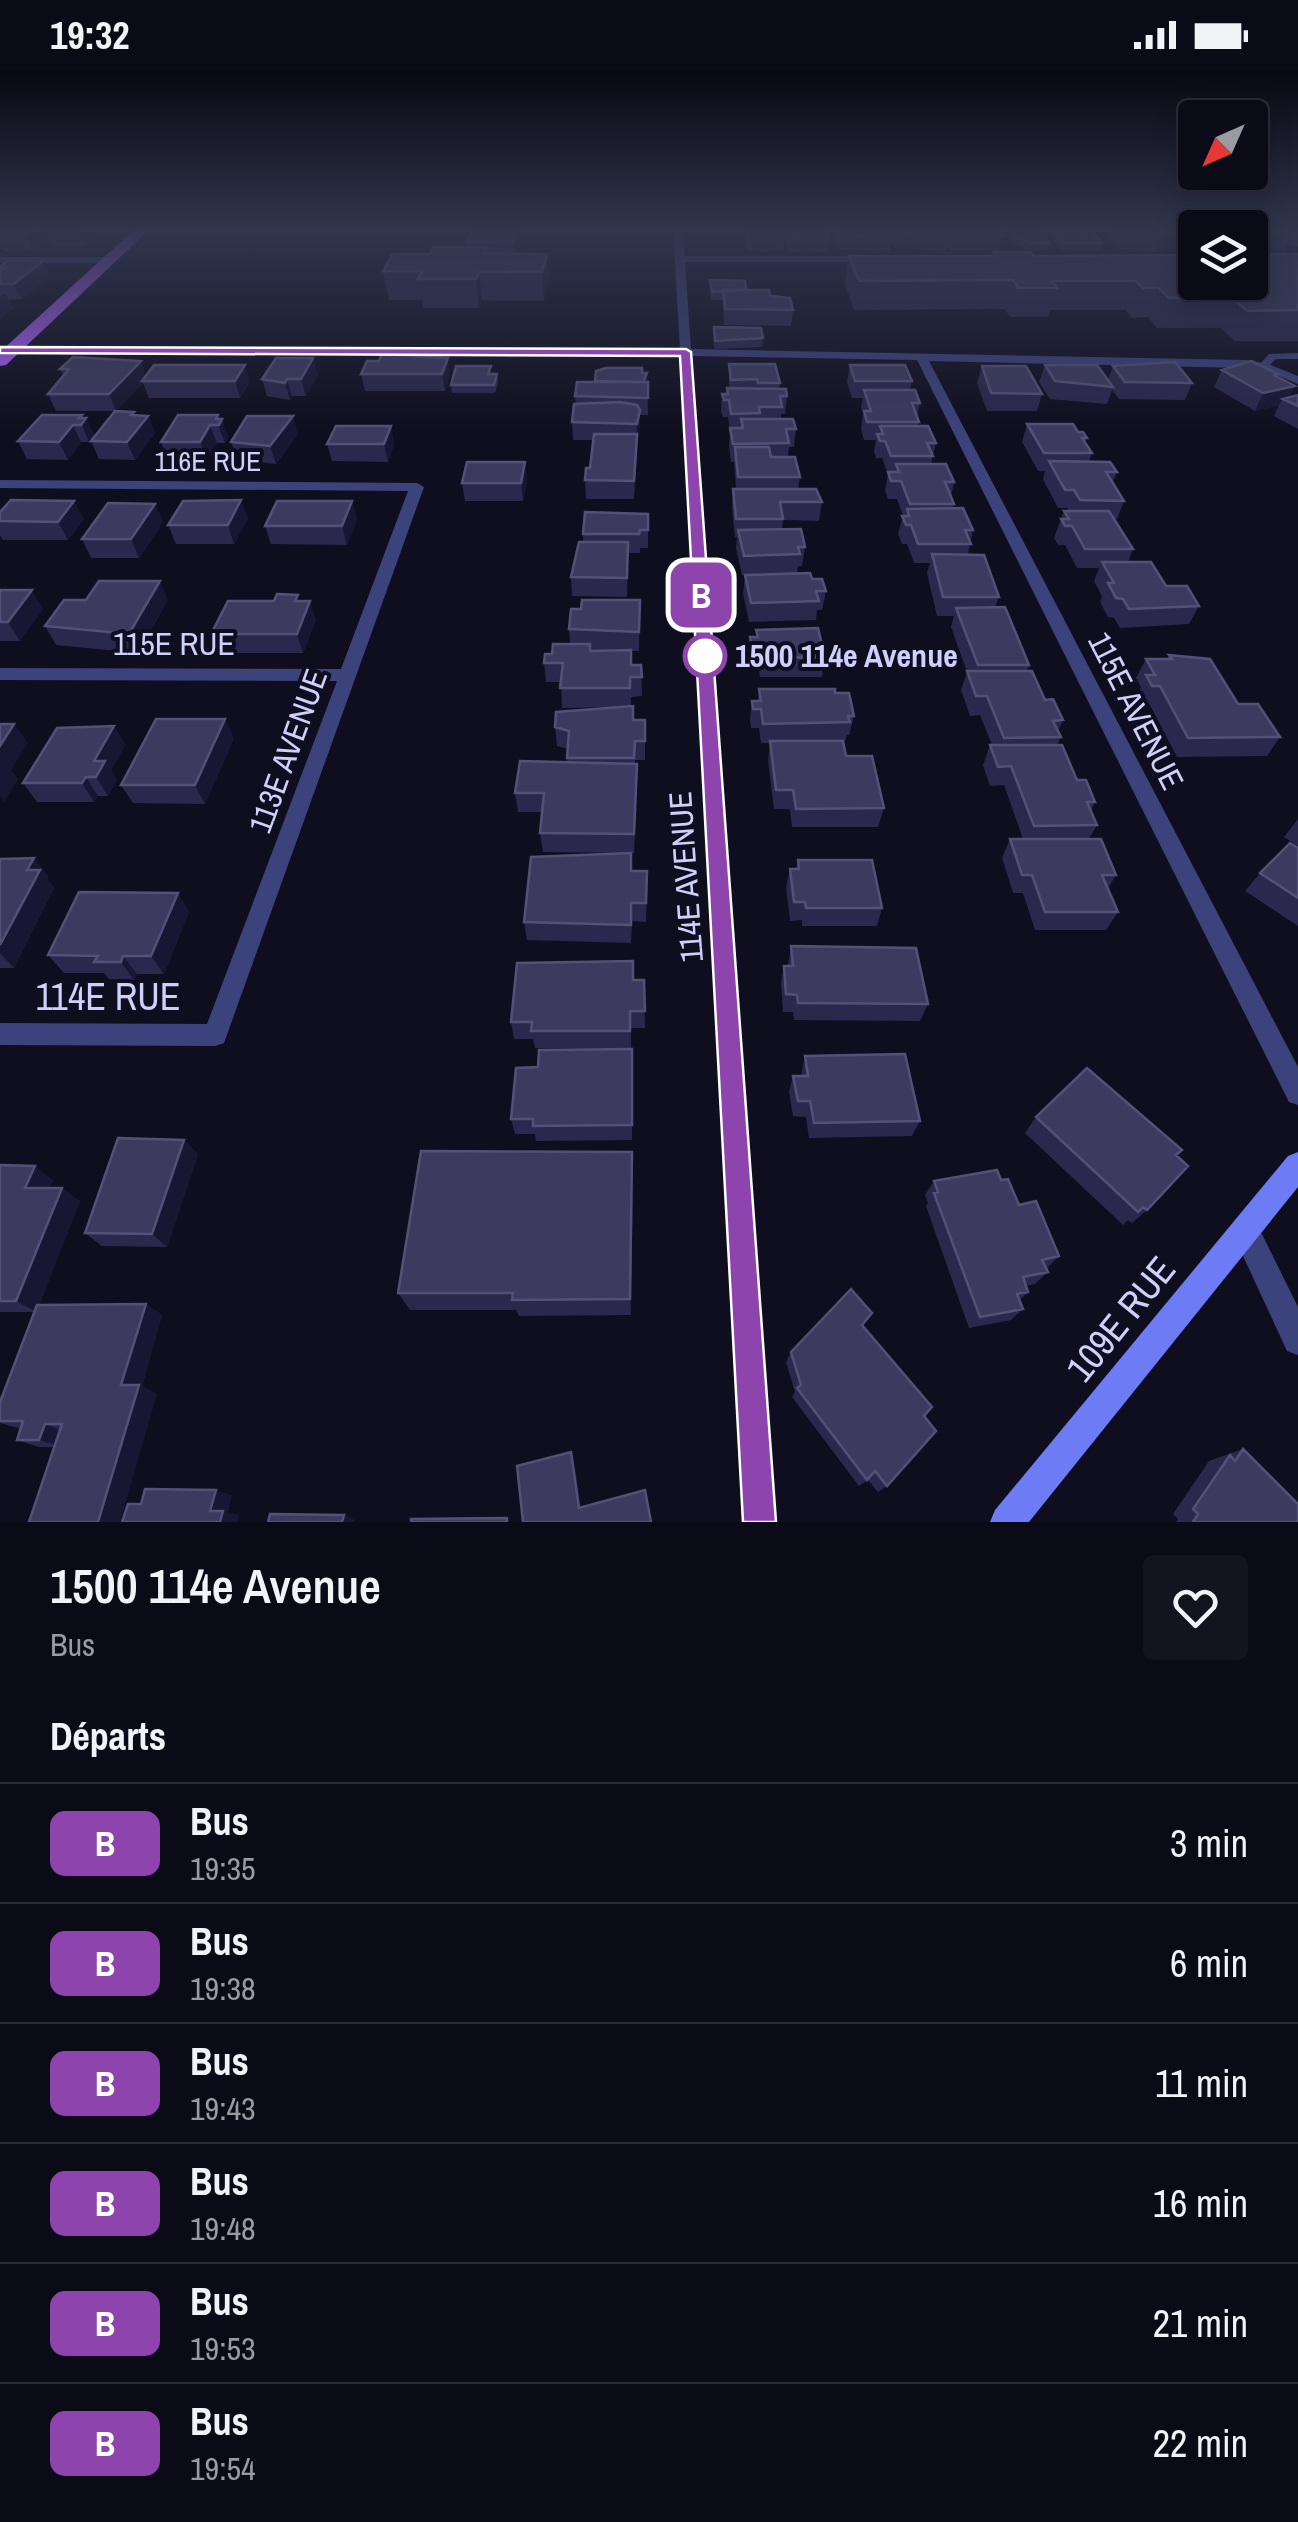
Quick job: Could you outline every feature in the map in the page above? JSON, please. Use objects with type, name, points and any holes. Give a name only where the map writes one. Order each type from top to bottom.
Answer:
[{"type":"main road","points":[[4,354],[69,296]]},
{"type":"street","name":"114E AVENUE","points":[[682,296],[760,1522]]},
{"type":"street","points":[[4,354],[686,352],[921,356],[1264,366],[1298,380]]},
{"type":"street","name":"115E AVENUE","points":[[921,356],[1298,1094]]},
{"type":"street","points":[[1264,366],[1273,356],[1298,356]]},
{"type":"street","name":"116E RUE","points":[[0,484],[416,487]]},
{"type":"street","name":"113E AVENUE","points":[[215,1036],[416,487]]},
{"type":"street","name":"115E RUE","points":[[0,674],[348,674]]},
{"type":"street","name":"114E RUE","points":[[0,1034],[215,1036]]},
{"type":"street","name":"109E RUE","points":[[1007,1522],[1298,1166]]},
{"type":"street","points":[[1245,1230],[1298,1340]]},
{"type":"building","points":[[724,296],[770,296],[790,298],[793,310],[725,309]]},
{"type":"building","points":[[1298,296],[1298,310],[1247,311],[1235,300]]},
{"type":"building","points":[[714,327],[761,328],[763,338],[715,341]]},
{"type":"building","points":[[382,354],[448,358],[442,374],[361,374],[367,361],[379,361]]},
{"type":"building","points":[[73,357],[141,361],[109,394],[48,394],[69,369],[60,369]]},
{"type":"building","points":[[276,358],[313,358],[301,379],[287,379],[285,383],[262,379]]},
{"type":"building","points":[[1251,361],[1295,386],[1263,393],[1222,370]]},
{"type":"building","points":[[1175,362],[1192,383],[1125,382],[1113,366]]},
{"type":"building","points":[[729,364],[775,364],[780,383],[731,380]]},
{"type":"building","points":[[154,365],[245,365],[235,381],[142,381]]},
{"type":"building","points":[[850,365],[905,365],[912,381],[855,381]]},
{"type":"building","points":[[1045,365],[1097,365],[1113,387],[1055,381]]},
{"type":"building","points":[[456,366],[491,366],[488,374],[497,374],[494,385],[451,385]]},
{"type":"building","points":[[982,366],[1026,366],[1042,394],[991,393]]},
{"type":"building","points":[[642,368],[642,373],[647,373],[643,382],[595,381],[596,371]]},
{"type":"building","points":[[577,382],[648,382],[648,398],[575,396]]},
{"type":"building","points":[[727,388],[786,389],[787,396],[780,396],[782,407],[759,407],[760,413],[731,414],[729,400],[724,400],[722,394],[728,394]]},
{"type":"building","points":[[864,390],[915,390],[920,403],[912,403],[919,422],[867,422],[864,411],[871,411]]},
{"type":"building","points":[[1298,395],[1298,406],[1283,399]]},
{"type":"building","points":[[574,404],[637,405],[637,424],[572,422]]},
{"type":"building","points":[[115,411],[148,416],[127,442],[91,441]]},
{"type":"building","points":[[42,415],[86,418],[81,425],[73,425],[59,442],[18,441]]},
{"type":"building","points":[[178,415],[218,415],[216,419],[222,419],[219,425],[210,425],[200,442],[161,442]]},
{"type":"building","points":[[247,416],[293,416],[270,446],[231,442]]},
{"type":"building","points":[[741,419],[793,419],[796,429],[786,429],[789,443],[733,444],[730,428],[743,428]]},
{"type":"building","points":[[1027,424],[1073,424],[1087,438],[1082,438],[1092,453],[1044,453]]},
{"type":"building","points":[[336,426],[391,426],[384,444],[327,444]]},
{"type":"building","points":[[880,426],[928,426],[936,443],[927,443],[933,456],[891,456],[877,434],[883,434]]},
{"type":"building","points":[[594,434],[637,434],[634,481],[585,480]]},
{"type":"building","points":[[735,447],[769,447],[771,457],[795,457],[800,477],[738,477]]},
{"type":"building","points":[[1049,461],[1110,462],[1117,472],[1106,472],[1124,501],[1080,500],[1074,490],[1065,490]]},
{"type":"building","points":[[467,462],[525,462],[521,483],[462,483]]},
{"type":"building","points":[[896,464],[946,464],[954,482],[945,482],[954,504],[910,504],[901,481],[891,481],[888,472],[899,472]]},
{"type":"building","points":[[733,489],[816,489],[822,502],[780,502],[783,519],[736,519]]},
{"type":"building","points":[[11,500],[74,501],[58,522],[0,521],[0,512]]},
{"type":"building","points":[[241,500],[228,525],[168,525],[183,501]]},
{"type":"building","points":[[277,501],[352,501],[342,526],[265,526]]},
{"type":"building","points":[[108,503],[155,504],[131,539],[82,539]]},
{"type":"building","points":[[963,508],[973,530],[965,530],[971,544],[918,544],[911,525],[906,525],[902,516],[909,516],[907,509]]},
{"type":"building","points":[[1064,511],[1109,511],[1133,549],[1085,549],[1072,526],[1065,526],[1061,519],[1069,519]]},
{"type":"building","points":[[585,512],[648,514],[648,530],[640,530],[639,534],[583,534]]},
{"type":"building","points":[[801,529],[805,547],[798,547],[800,554],[744,556],[738,530]]},
{"type":"building","points":[[579,542],[628,542],[627,578],[571,577]]},
{"type":"building","points":[[932,554],[984,555],[999,597],[943,597]]},
{"type":"building","points":[[1102,562],[1151,562],[1166,586],[1187,586],[1199,606],[1129,609],[1123,599],[1116,598],[1108,583],[1114,583]]},
{"type":"building","points":[[810,573],[812,579],[822,579],[826,591],[816,591],[819,601],[751,603],[745,575]]},
{"type":"building","points":[[99,581],[160,581],[129,634],[45,626],[64,600],[86,600]]},
{"type":"building","points":[[0,590],[32,590],[8,622],[0,622]]},
{"type":"building","points":[[277,594],[298,595],[295,601],[310,601],[297,634],[211,634],[228,601],[274,601]]},
{"type":"building","points":[[582,600],[640,600],[639,632],[569,629],[571,609],[581,609]]},
{"type":"building","points":[[1005,607],[1029,665],[978,665],[956,608]]},
{"type":"building","points":[[818,628],[825,657],[762,658],[761,649],[752,649],[750,637],[758,637],[756,630]]},
{"type":"building","points":[[553,644],[590,644],[590,651],[631,650],[631,665],[641,665],[642,677],[630,677],[630,688],[560,688],[563,663],[544,663],[545,654],[552,654]]},
{"type":"building","points":[[1169,655],[1210,659],[1238,704],[1258,704],[1280,737],[1188,738],[1160,686],[1152,686],[1146,675],[1155,675],[1146,659],[1172,659]]},
{"type":"building","points":[[967,671],[1032,671],[1045,700],[1053,699],[1063,720],[1053,721],[1061,737],[1004,738],[987,696],[976,696]]},
{"type":"building","points":[[759,689],[835,689],[835,693],[849,693],[854,716],[848,716],[850,722],[763,724],[761,709],[753,709],[752,701],[761,701]]},
{"type":"building","points":[[633,706],[633,720],[645,720],[645,741],[635,741],[634,758],[567,758],[569,731],[555,727],[556,712]]},
{"type":"building","points":[[156,719],[225,719],[195,785],[121,785]]},
{"type":"building","points":[[0,724],[14,724],[0,746]]},
{"type":"building","points":[[114,726],[94,761],[105,761],[96,777],[86,777],[82,783],[23,783],[57,728]]},
{"type":"building","points":[[770,741],[843,741],[846,756],[872,756],[884,808],[796,809],[793,790],[776,790]]},
{"type":"building","points":[[990,745],[1062,745],[1077,780],[1086,780],[1095,802],[1087,802],[1097,825],[1034,826],[1011,766],[998,767]]},
{"type":"building","points":[[520,761],[637,764],[634,834],[540,833],[544,793],[515,793]]},
{"type":"building","points":[[1010,839],[1101,839],[1116,875],[1102,875],[1118,912],[1045,912],[1032,875],[1022,875]]},
{"type":"building","points":[[1290,843],[1298,848],[1298,898],[1260,873]]},
{"type":"building","points":[[631,853],[631,871],[647,871],[646,903],[631,903],[631,925],[524,922],[531,857]]},
{"type":"building","points":[[34,858],[27,870],[40,870],[0,945],[0,859]]},
{"type":"building","points":[[798,860],[872,860],[882,908],[806,908],[805,902],[794,902],[790,869],[799,869]]},
{"type":"building","points":[[79,892],[178,893],[151,956],[94,962],[98,956],[48,955]]},
{"type":"building","points":[[791,946],[916,948],[928,1004],[798,1003],[797,995],[786,994],[784,966],[793,966]]},
{"type":"building","points":[[633,961],[633,980],[644,980],[645,1011],[630,1011],[630,1031],[531,1031],[532,1022],[511,1022],[517,963]]},
{"type":"building","points":[[632,1049],[632,1125],[533,1126],[533,1119],[511,1119],[516,1068],[538,1067],[539,1050]]},
{"type":"building","points":[[905,1054],[920,1121],[814,1123],[810,1101],[798,1101],[793,1076],[808,1076],[805,1056]]},
{"type":"building","points":[[1087,1068],[1182,1150],[1176,1155],[1188,1166],[1147,1210],[1143,1207],[1138,1212],[1036,1117]]},
{"type":"building","points":[[118,1138],[184,1140],[152,1234],[85,1233]]},
{"type":"building","points":[[421,1151],[632,1152],[630,1299],[512,1300],[513,1293],[398,1293]]},
{"type":"building","points":[[0,1165],[35,1166],[25,1188],[62,1188],[16,1301],[0,1301]]},
{"type":"building","points":[[997,1170],[1001,1180],[1008,1179],[1019,1205],[1036,1201],[1059,1256],[1042,1260],[1048,1272],[1023,1277],[1028,1292],[1017,1294],[1023,1309],[980,1317],[934,1193],[938,1192],[934,1181]]},
{"type":"building","points":[[851,1289],[872,1313],[862,1325],[932,1407],[924,1416],[936,1431],[887,1486],[875,1471],[867,1480],[797,1388],[801,1385],[791,1352]]},
{"type":"building","points":[[146,1304],[121,1385],[139,1385],[98,1522],[29,1522],[62,1424],[45,1424],[39,1440],[17,1440],[23,1421],[0,1421],[0,1402],[37,1305]]},
{"type":"building","points":[[1243,1449],[1298,1504],[1298,1522],[1193,1522],[1198,1514],[1193,1509],[1230,1455],[1235,1461]]},
{"type":"building","points":[[571,1452],[579,1508],[645,1490],[651,1522],[523,1522],[517,1466]]},
{"type":"building","points":[[145,1489],[216,1490],[210,1511],[223,1511],[220,1522],[122,1522],[128,1504],[141,1504]]},
{"type":"building","points":[[270,1514],[344,1515],[342,1522],[268,1522]]},
{"type":"building","points":[[507,1518],[507,1522],[411,1522],[411,1519]]},
{"type":"bus line","name":"B","points":[[0,350],[686,352],[759,1522]]},
{"type":"place","name":"1500 114e Avenue","points":[[705,656]]}]
